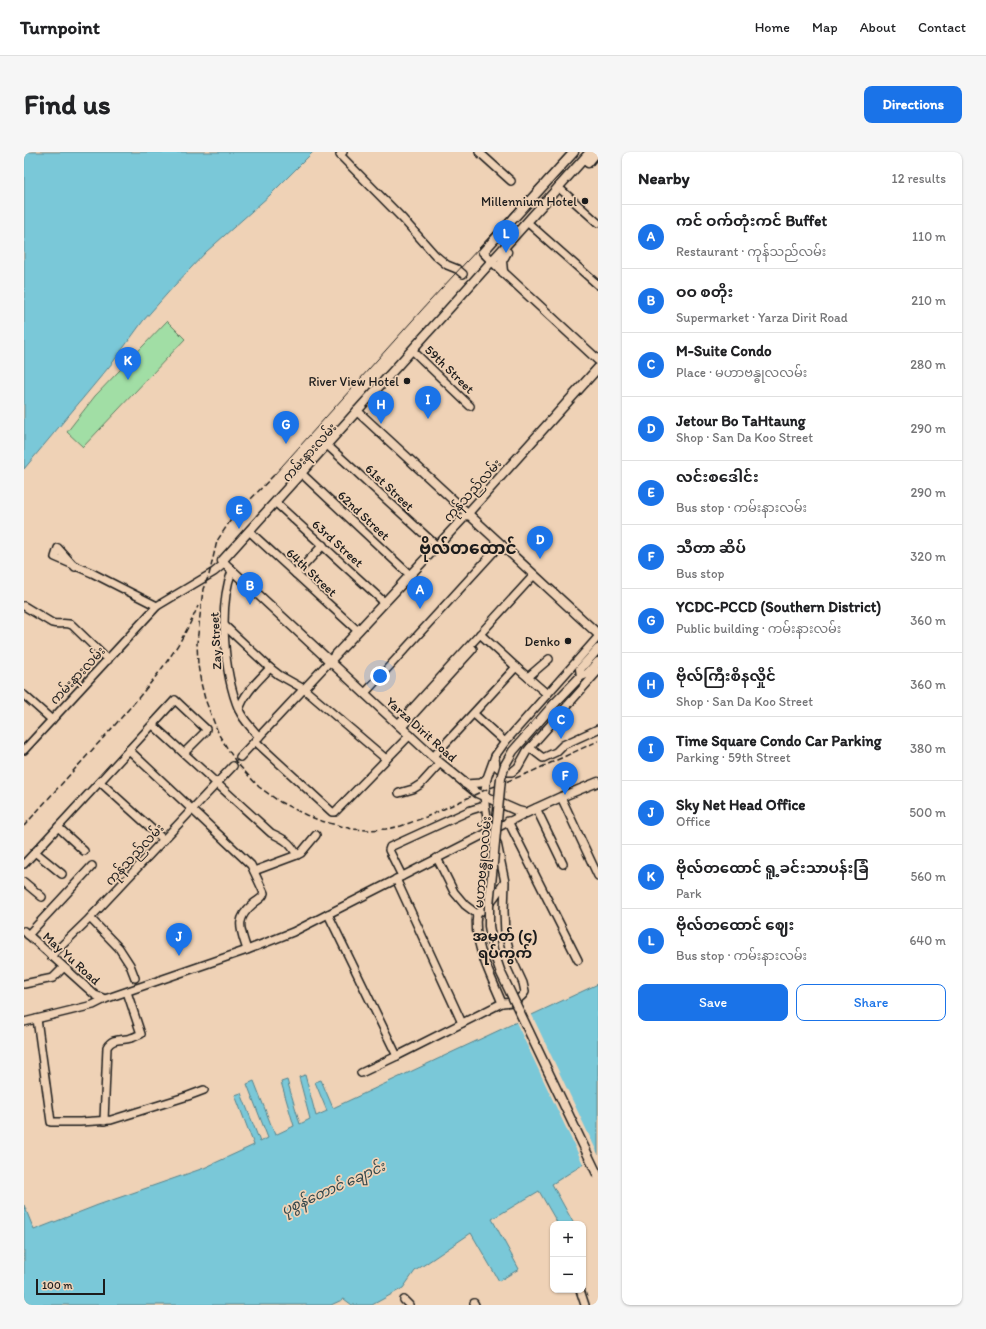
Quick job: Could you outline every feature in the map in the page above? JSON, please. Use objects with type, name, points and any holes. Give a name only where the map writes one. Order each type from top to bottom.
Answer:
[{"type":"main road","points":[[574,152],[483,252],[598,360]]},
{"type":"main road","name":"ကမ်းနားလမ်း","points":[[223,562],[560,189],[595,154]]},
{"type":"main road","name":"ကမ်းနားလမ်း","points":[[414,351],[487,273],[529,224]]},
{"type":"main road","points":[[503,272],[502,261],[506,252]]},
{"type":"main road","points":[[487,273],[495,270],[503,272]]},
{"type":"main road","name":"ကုန်သည်လမ်း","points":[[330,661],[468,513],[598,368]]},
{"type":"main road","points":[[358,413],[536,576],[598,636]]},
{"type":"main road","name":"Yarza Dirit Road","points":[[223,562],[410,734],[433,757],[465,784],[484,797],[526,813]]},
{"type":"main road","name":"မဟာဗန္ဓုလလမ်း","points":[[581,676],[580,669],[598,649]]},
{"type":"main road","name":"မဟာဗန္ဓုလလမ်း","points":[[598,662],[587,674],[581,676],[556,703],[513,751],[505,765],[500,790],[489,906],[489,926],[493,950],[501,974],[598,1176]]},
{"type":"main road","points":[[526,813],[598,782]]},
{"type":"street","points":[[479,152],[511,181]]},
{"type":"street","points":[[342,154],[403,219],[434,255],[447,265],[457,269],[463,274]]},
{"type":"street","points":[[560,189],[598,223]]},
{"type":"street","points":[[529,224],[598,285]]},
{"type":"street","name":"59th Street","points":[[414,351],[470,406]]},
{"type":"street","name":"61st Street","points":[[328,446],[437,546]]},
{"type":"street","name":"62nd Street","points":[[302,475],[410,574]]},
{"type":"street","name":"63rd Street","points":[[276,503],[384,602]]},
{"type":"street","name":"64th Street","points":[[251,532],[358,630]]},
{"type":"street","points":[[365,693],[501,544]]},
{"type":"street","points":[[296,574],[323,545]]},
{"type":"street","name":"ကမ်းနားလမ်း","points":[[24,747],[156,605],[214,572],[223,562]]},
{"type":"street","points":[[75,566],[156,605]]},
{"type":"street","name":"Zay Street","points":[[232,571],[227,584],[224,613],[229,676],[239,710],[257,739],[332,812],[335,812],[386,759]]},
{"type":"street","points":[[400,726],[536,576]]},
{"type":"street","points":[[24,606],[57,625],[68,623],[72,625],[107,659]]},
{"type":"street","points":[[224,625],[270,668],[279,675],[304,689],[386,759],[410,734]]},
{"type":"street","points":[[482,635],[547,694]]},
{"type":"street","points":[[362,1073],[502,1003],[508,1003],[522,998],[525,992],[523,983],[512,959],[505,934],[505,882],[496,843],[489,831],[484,806],[487,778],[495,756],[505,742],[598,636]]},
{"type":"street","points":[[528,677],[548,659]]},
{"type":"street","points":[[240,757],[330,661]]},
{"type":"street","points":[[433,757],[516,667]]},
{"type":"street","points":[[239,710],[241,702],[248,692],[270,668]]},
{"type":"street","points":[[495,756],[496,766],[507,772],[512,772],[518,767],[522,758],[530,748],[598,671]]},
{"type":"street","points":[[24,695],[51,719]]},
{"type":"street","points":[[24,864],[175,700],[206,729],[184,753]]},
{"type":"street","points":[[474,714],[505,742]]},
{"type":"street","name":"ကမ်းနားလမ်း","points":[[24,750],[51,719]]},
{"type":"street","points":[[153,724],[271,833],[284,839],[291,845],[297,855]]},
{"type":"street","points":[[530,748],[543,758],[556,752],[563,745],[598,729]]},
{"type":"street","points":[[129,750],[250,865],[254,871],[264,893],[263,897],[247,909],[241,920],[240,926],[247,950]]},
{"type":"street","points":[[399,793],[413,789],[421,784],[440,763]]},
{"type":"street","name":"ကုန်သည်လမ်း","points":[[51,956],[90,918],[233,766]]},
{"type":"street","points":[[465,784],[481,783],[487,778]]},
{"type":"street","points":[[100,782],[164,840]]},
{"type":"street","points":[[561,797],[598,876]]},
{"type":"street","points":[[462,1023],[399,877],[389,850],[390,847],[471,810],[484,806]]},
{"type":"street","points":[[536,808],[563,864]]},
{"type":"street","points":[[24,1022],[93,1005],[105,999],[247,950],[293,932],[526,813]]},
{"type":"street","points":[[508,821],[578,960]]},
{"type":"street","points":[[58,827],[84,851]]},
{"type":"street","points":[[254,871],[301,853],[316,835]]},
{"type":"street","points":[[35,852],[62,874]]},
{"type":"street","points":[[437,858],[454,892],[465,905],[477,914]]},
{"type":"street","points":[[26,933],[92,866]]},
{"type":"street","points":[[24,882],[42,897]]},
{"type":"street","points":[[477,914],[484,910],[505,882]]},
{"type":"street","points":[[328,914],[397,1056]]},
{"type":"street","points":[[477,914],[476,922],[482,952],[502,1003]]},
{"type":"street","points":[[90,918],[119,948],[130,965],[135,978]]},
{"type":"street","name":"May Yu Road","points":[[26,933],[63,968],[95,995],[105,999]]},
{"type":"street","points":[[26,981],[53,978],[63,968]]},
{"type":"street","points":[[104,1121],[107,1047],[110,1042],[117,1039],[130,1038],[141,1034],[127,992]]},
{"type":"street","points":[[37,1019],[51,1122],[104,1121],[204,1090]]},
{"type":"street","points":[[581,1293],[585,1305]]},
{"type":"green space","points":[[167,321],[185,339],[83,447],[67,432],[95,396]]},
{"type":"water","points":[[24,152],[313,152],[270,195],[206,252],[174,286],[143,321],[113,362],[24,469]]},
{"type":"water","name":"ပုစွန်တောင် ချောင်း","points":[[598,984],[598,1155],[552,1184],[572,1221],[556,1221],[539,1191],[492,1219],[519,1269],[499,1281],[471,1233],[415,1271],[403,1288],[372,1305],[352,1305],[344,1299],[331,1305],[24,1305],[24,1205],[34,1230],[98,1205],[204,1168],[254,1145],[235,1095],[241,1093],[260,1142],[268,1138],[247,1084],[254,1081],[275,1135],[294,1126],[281,1082],[287,1080],[300,1124],[310,1119],[299,1077],[305,1075],[316,1116],[327,1111],[315,1082],[321,1080],[333,1108]]},
{"type":"pier","points":[[531,1013],[598,1154],[598,1158],[584,1166],[515,1020]]},
{"type":"tram line","points":[[274,475],[429,302],[568,152]]},
{"type":"railway","points":[[274,475],[248,502],[238,509],[217,541],[209,575],[203,589],[197,643],[201,683],[205,699],[219,735],[236,762],[259,787],[280,802],[321,821],[352,829],[386,829],[401,826],[426,817],[485,790],[531,772],[598,741]]},
{"type":"railway","points":[[24,826],[150,684],[181,640],[198,606]]},
{"type":"place","name":"Millennium Hotel","points":[[585,201]]},
{"type":"place","name":"ဗိုလ်တထောင် ဈေး","points":[[506,253]]},
{"type":"place","name":"ဗိုလ်တထောင် ရူ့ခင်းသာပန်းခြံ","points":[[128,380]]},
{"type":"place","name":"River View Hotel","points":[[407,381]]},
{"type":"place","name":"Time Square Condo Car Parking","points":[[428,419]]},
{"type":"place","name":"ဗိုလ်ကြီးစိနလှိုင်","points":[[381,424]]},
{"type":"place","name":"YCDC-PCCD (Southern District)","points":[[286,444]]},
{"type":"place","name":"လင်းစဒေါင်း","points":[[239,529]]},
{"type":"place","name":"Jetour Bo TaHtaung","points":[[540,559]]},
{"type":"place","name":"ဝဝ စတိုး","points":[[250,605]]},
{"type":"place","name":"ကင် ဝက်တုံးကင် Buffet","points":[[420,609]]},
{"type":"place","name":"Denko","points":[[568,641]]},
{"type":"place","name":"M-Suite Condo","points":[[561,739]]},
{"type":"place","name":"သီတာ ဆိပ်","points":[[565,795]]},
{"type":"place","name":"Sky Net Head Office","points":[[179,956]]},
{"type":"district","name":"ဗိုလ်တထောင်","points":[[468,548]]},
{"type":"district","name":"အမှတ် (၄) ရပ်ကွက်","points":[[505,944]]}]
